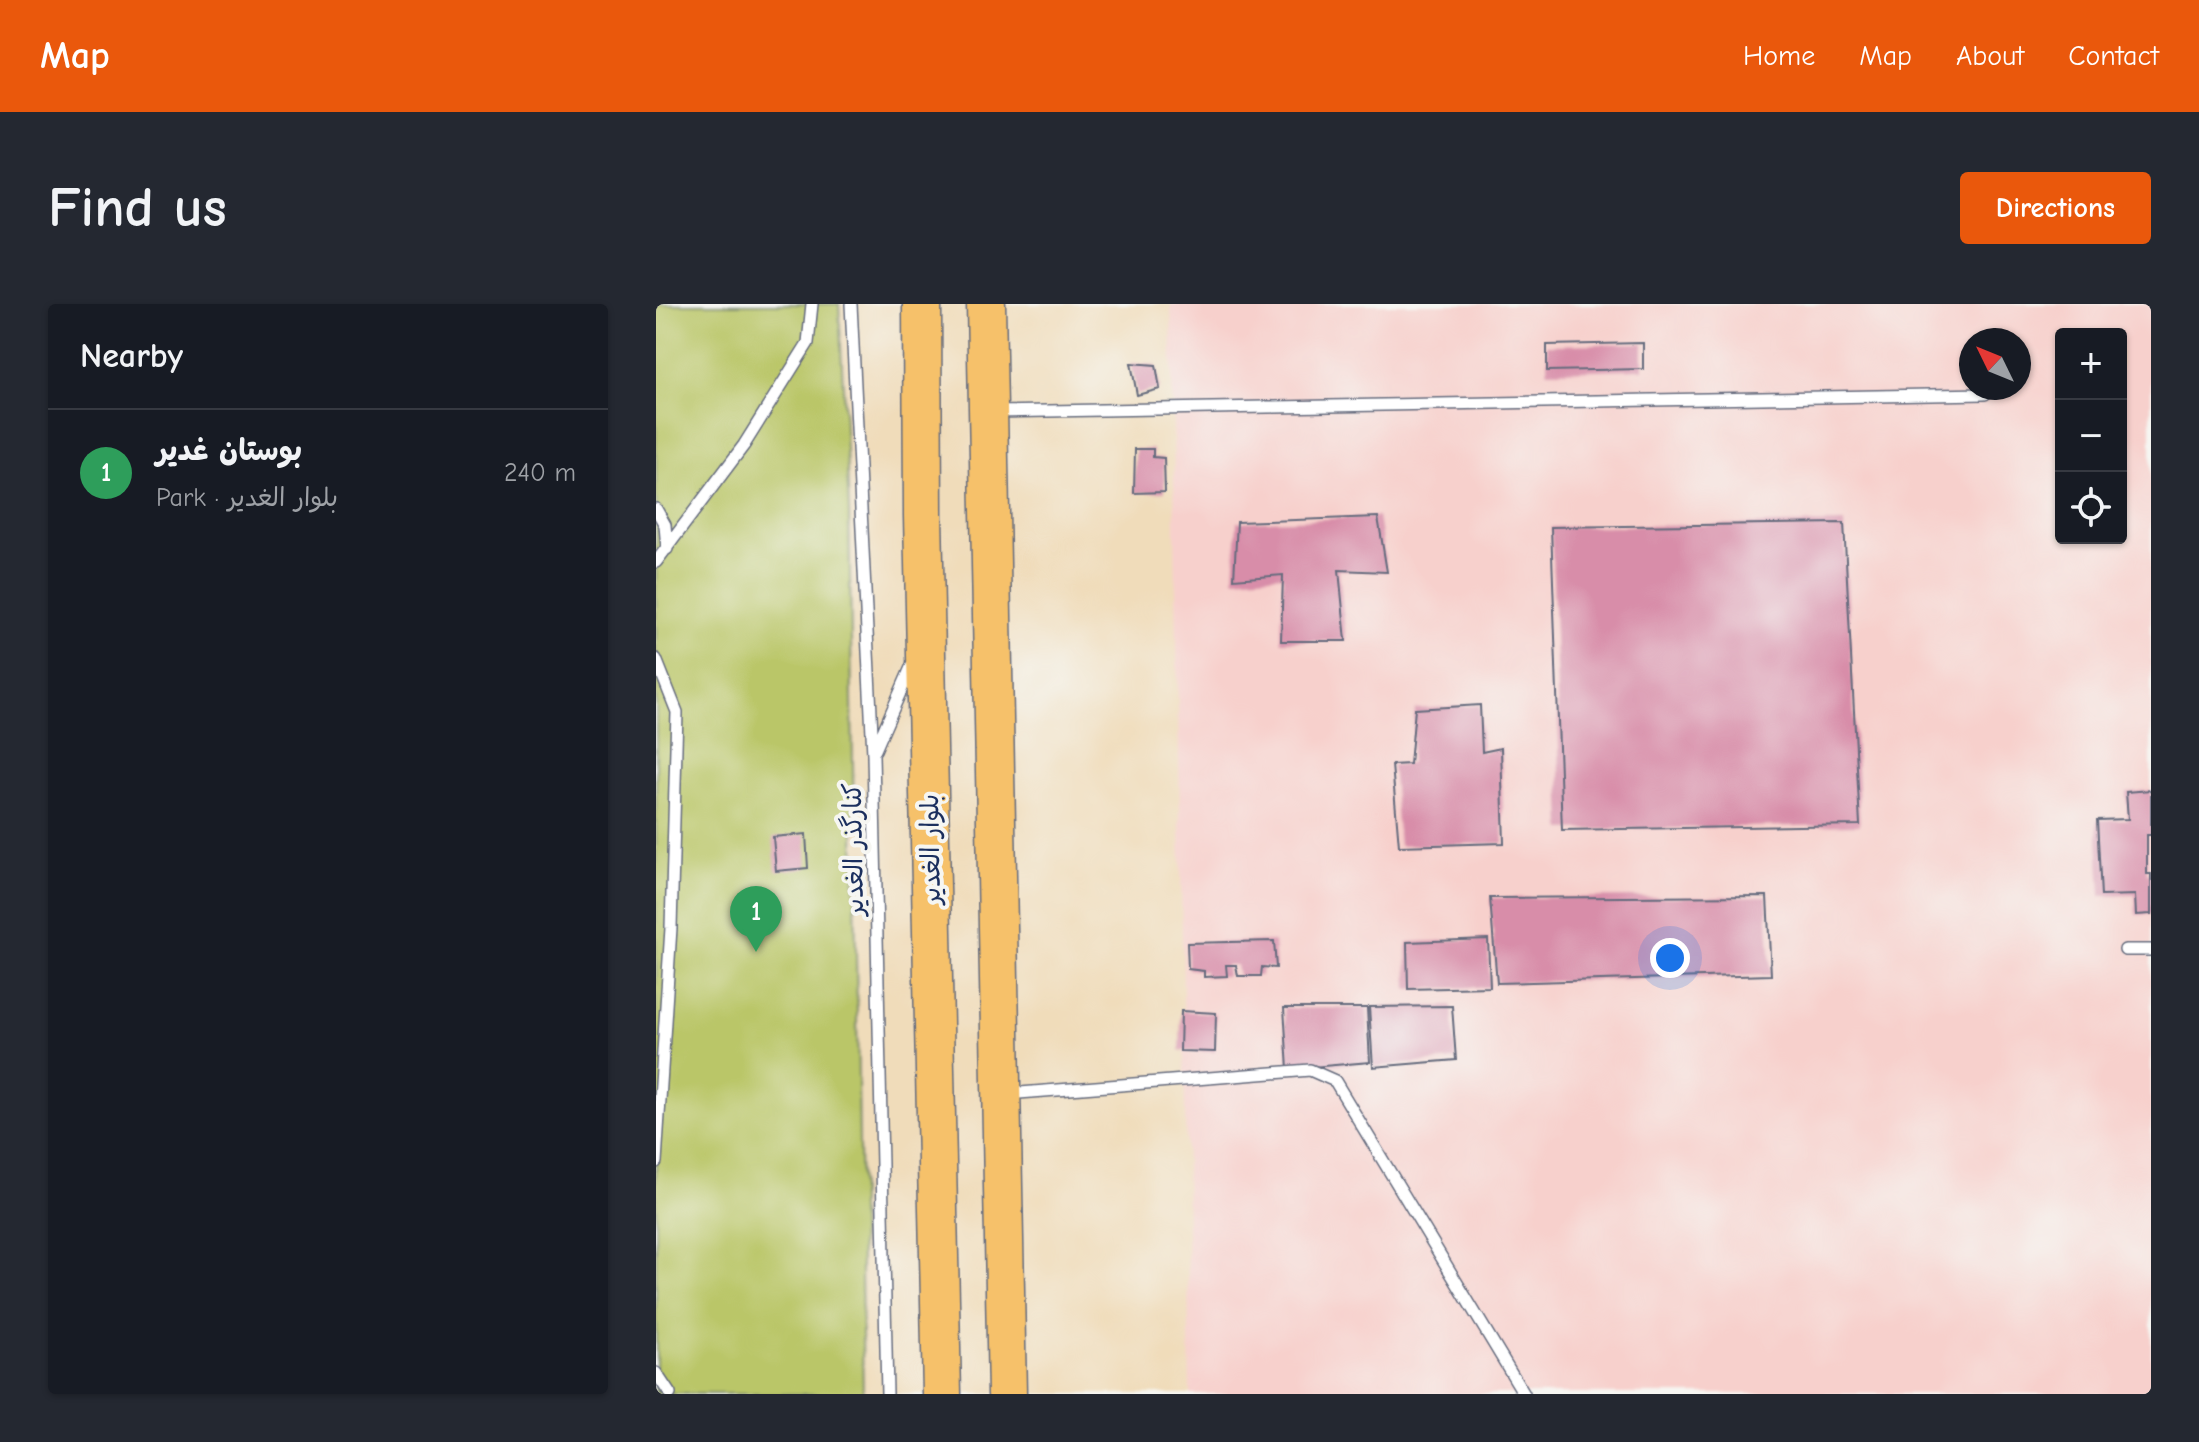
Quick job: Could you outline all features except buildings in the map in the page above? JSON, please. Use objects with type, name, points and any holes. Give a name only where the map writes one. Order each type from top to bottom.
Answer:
[{"type":"highway","name":"بلوار الغدیر","points":[[922,304],[925,636],[942,1394]]},
{"type":"highway","points":[[986,304],[1007,1394]]},
{"type":"lane","points":[[656,562],[744,445],[808,343],[812,304]]},
{"type":"lane","name":"کنارگذر الغدیر","points":[[851,304],[873,754],[887,1394]]},
{"type":"lane","points":[[988,412],[1959,394]]},
{"type":"lane","points":[[656,509],[665,525],[667,550]]},
{"type":"lane","points":[[873,754],[925,636]]},
{"type":"lane","points":[[656,659],[677,712],[671,928],[656,1162]]},
{"type":"lane","points":[[2125,950],[2151,950]]},
{"type":"lane","points":[[1001,1095],[1310,1070],[1335,1081],[1524,1394]]},
{"type":"lane","points":[[656,1373],[670,1394]]},
{"type":"shaded area","points":[[1171,304],[2151,304],[2151,1394],[1190,1394]]},
{"type":"green space","points":[[656,304],[839,304],[849,510],[863,1394],[656,1394]]},
{"type":"place","name":"بوستان غدیر","points":[[756,952]]}]
